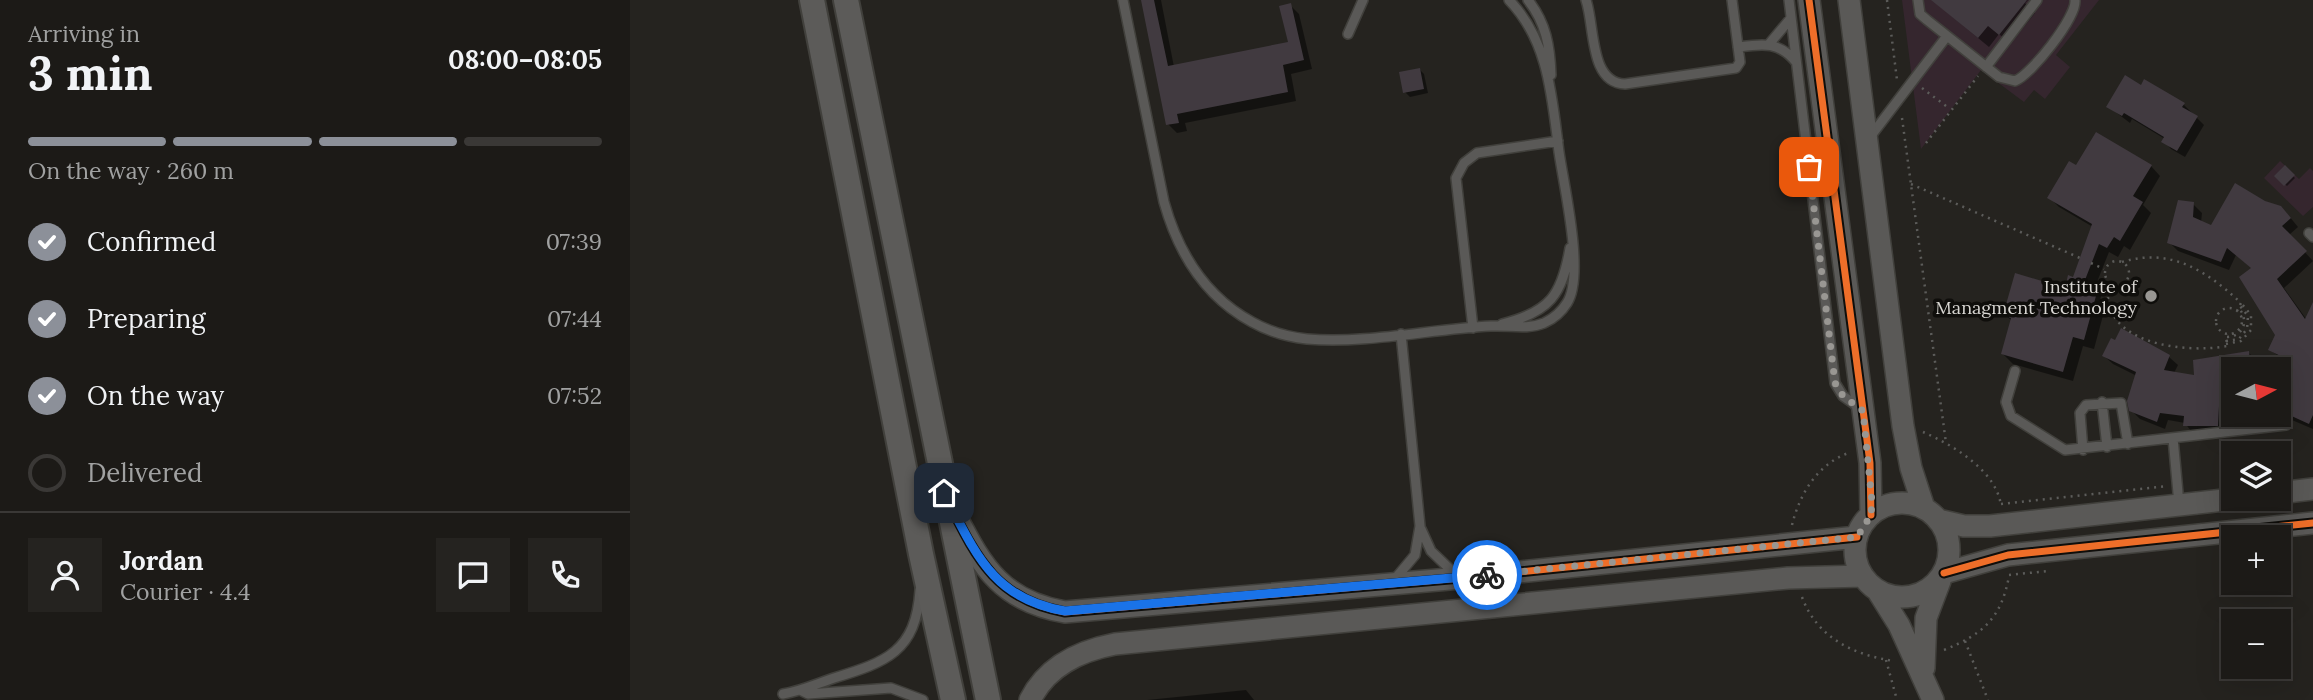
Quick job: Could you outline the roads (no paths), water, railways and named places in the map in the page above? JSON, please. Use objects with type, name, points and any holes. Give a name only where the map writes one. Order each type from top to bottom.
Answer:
[{"type":"main road","points":[[813,0],[921,554],[953,700]]},
{"type":"main road","points":[[846,0],[988,700]]},
{"type":"street","points":[[1809,0],[1867,440],[1871,515]]},
{"type":"street","points":[[1849,0],[1903,426],[1911,468],[1931,514],[1949,546],[1942,577],[1926,618],[1919,659]]},
{"type":"street","points":[[2291,492],[2313,489]]},
{"type":"street","points":[[944,493],[977,557],[990,574],[1007,589],[1044,608],[1085,612],[1791,546],[1857,537]]},
{"type":"street","points":[[1929,690],[1919,659],[1879,593],[1863,576],[1857,564],[1857,537],[1871,515],[1896,503],[1964,526],[2002,515],[2178,495],[2221,498]]},
{"type":"street","points":[[1879,593],[1912,597],[1942,577],[2008,555],[2313,523]]},
{"type":"street","points":[[1030,700],[1049,673],[1069,658],[1091,649],[1115,644],[1788,578],[1863,576]]},
{"type":"lane","points":[[1123,0],[1172,232],[1186,260],[1205,284],[1251,321],[1278,333],[1306,339],[1494,326],[1530,327],[1545,323],[1558,314],[1574,286],[1576,270],[1552,94],[1549,42],[1544,26],[1528,0]]},
{"type":"lane","points":[[1348,34],[1363,0]]},
{"type":"lane","points":[[1509,0],[1533,30],[1552,94]]},
{"type":"lane","points":[[1586,0],[1601,71],[1616,83],[1735,68],[1740,62],[1732,0]]},
{"type":"lane","points":[[1789,0],[1835,383],[1843,396],[1863,411]]},
{"type":"lane","points":[[1918,0],[1920,14],[2006,81],[2022,78],[2076,10],[2075,0]]},
{"type":"lane","points":[[1986,67],[2037,0]]},
{"type":"lane","points":[[1770,43],[1791,18]]},
{"type":"lane","points":[[1867,141],[1947,36]]},
{"type":"lane","points":[[1738,47],[1770,43],[1785,51],[1797,64]]},
{"type":"lane","points":[[1474,328],[1456,178],[1464,163],[1477,153],[1558,141]]},
{"type":"lane","points":[[1494,326],[1530,316],[1553,298],[1566,272],[1571,241]]},
{"type":"lane","points":[[1384,584],[1397,578],[1415,555],[1420,526],[1401,334]]},
{"type":"lane","points":[[2015,371],[2006,402],[2011,416],[2055,447],[2083,450],[2267,427]]},
{"type":"lane","points":[[2083,450],[2080,413],[2086,405],[2102,402],[2118,401],[2124,406],[2128,444]]},
{"type":"lane","points":[[2102,402],[2107,447]]},
{"type":"lane","points":[[2230,427],[2230,431]]},
{"type":"lane","points":[[2173,438],[2178,495]]},
{"type":"lane","points":[[1420,526],[1439,561],[1461,578]]},
{"type":"lane","points":[[783,694],[802,691],[887,659],[902,646],[913,630],[918,611],[921,554]]},
{"type":"lane","points":[[802,691],[808,694],[891,688],[923,700]]},
{"type":"place","name":"Institute of Managment Technology","points":[[2151,296]]}]
